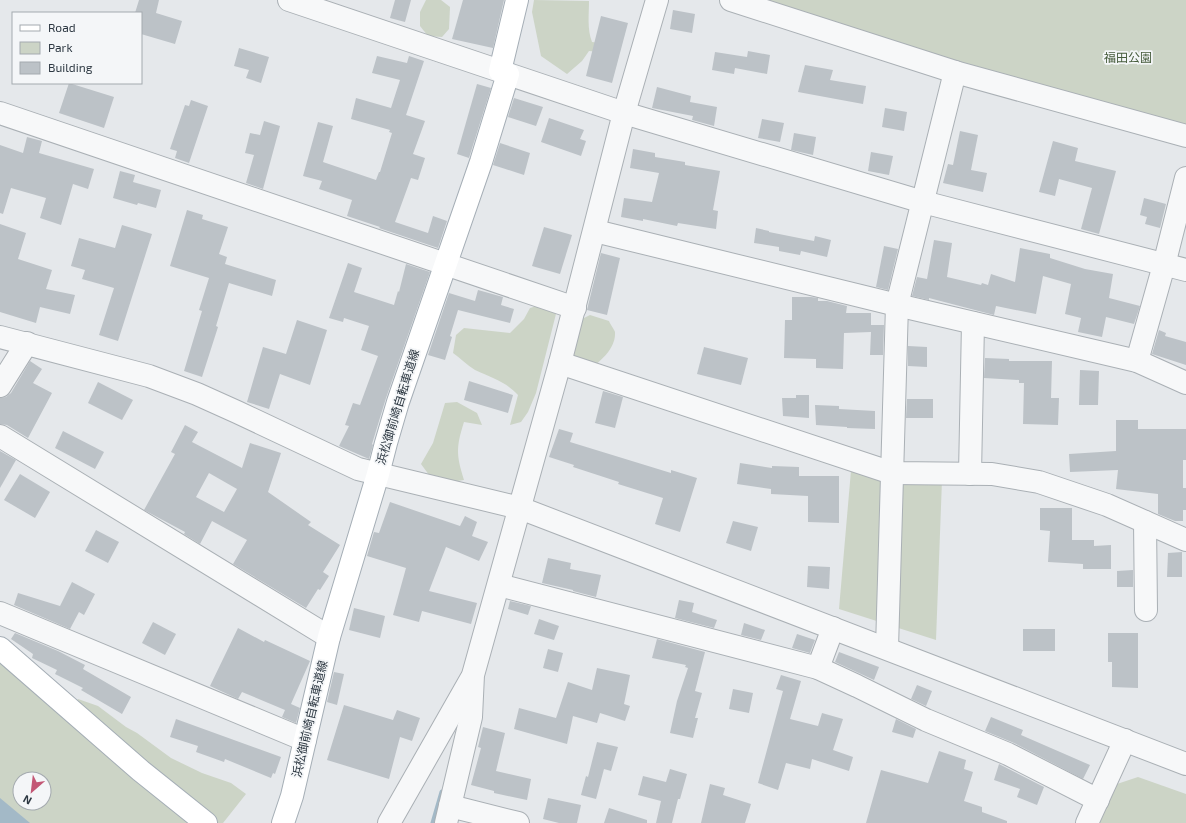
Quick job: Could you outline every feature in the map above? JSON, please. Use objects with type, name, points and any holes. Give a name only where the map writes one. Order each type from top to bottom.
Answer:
[{"type":"main road","name":"浜松御前崎自転車道線","points":[[283,823],[292,796],[330,637],[398,402],[481,162],[504,73],[517,0]]},
{"type":"main road","points":[[0,648],[141,771],[206,823]]},
{"type":"street","points":[[289,0],[624,114],[923,202],[1186,270]]},
{"type":"street","points":[[518,823],[448,815],[471,717],[474,675],[575,308],[624,114],[657,0]]},
{"type":"street","points":[[731,0],[955,72],[1186,136]]},
{"type":"street","points":[[887,648],[897,305],[955,72]]},
{"type":"street","points":[[0,113],[575,308]]},
{"type":"street","points":[[1137,361],[1164,265],[1186,178]]},
{"type":"street","points":[[595,231],[897,305],[1137,361],[1186,383]]},
{"type":"street","points":[[970,474],[974,323]]},
{"type":"street","points":[[0,337],[149,376],[172,384],[248,416],[358,469],[520,508],[1186,764]]},
{"type":"street","points":[[0,386],[27,343]]},
{"type":"street","points":[[560,363],[892,473],[992,474],[1039,482],[1107,505],[1186,540]]},
{"type":"street","points":[[0,436],[330,637]]},
{"type":"street","points":[[1145,522],[1146,610]]},
{"type":"street","points":[[499,585],[818,668],[926,720],[1008,754],[1098,800]]},
{"type":"street","points":[[0,613],[305,740]]},
{"type":"street","points":[[818,668],[833,628]]},
{"type":"street","points":[[389,823],[474,675]]},
{"type":"street","points":[[1087,823],[1125,740]]},
{"type":"green space","points":[[426,0],[441,0],[450,7],[449,29],[442,37],[428,36],[420,26],[420,12]]},
{"type":"green space","points":[[534,0],[589,1],[589,27],[592,42],[608,44],[611,53],[589,51],[582,61],[567,74],[541,56],[532,12]]},
{"type":"green space","name":"福田公園","points":[[736,0],[1186,0],[1186,135]]},
{"type":"green space","points":[[559,302],[536,393],[528,412],[521,422],[510,425],[518,395],[503,383],[475,370],[453,353],[456,335],[464,328],[510,333],[524,319],[530,308],[543,304]]},
{"type":"green space","points":[[590,315],[609,321],[615,332],[614,342],[611,347],[606,355],[595,365],[571,357],[582,319]]},
{"type":"green space","points":[[457,402],[477,413],[482,425],[464,422],[458,445],[458,457],[464,480],[451,482],[432,479],[421,464],[433,443],[445,403]]},
{"type":"green space","points":[[852,459],[942,480],[936,640],[839,609]]},
{"type":"green space","points":[[0,648],[71,708],[78,699],[98,706],[171,758],[202,773],[231,783],[246,794],[223,823],[218,823],[130,758],[206,823],[4,823],[0,821]]},
{"type":"green space","points":[[1138,777],[1186,794],[1186,823],[1090,823],[1117,784]]},
{"type":"water","points":[[0,798],[12,808],[12,811],[16,811],[30,823],[0,823]]},
{"type":"building","points":[[139,0],[159,0],[156,13],[182,21],[175,44],[142,34],[142,12],[135,12]]},
{"type":"building","points":[[395,0],[411,0],[405,22],[390,18]]},
{"type":"building","points":[[463,0],[504,0],[493,48],[452,39]]},
{"type":"building","points":[[673,10],[695,14],[692,33],[670,29]]},
{"type":"building","points":[[601,16],[628,23],[612,83],[586,76]]},
{"type":"building","points":[[239,48],[269,57],[261,83],[246,78],[249,70],[234,66]]},
{"type":"building","points":[[748,51],[770,55],[767,74],[735,68],[734,74],[712,70],[715,52],[747,57]]},
{"type":"building","points":[[377,56],[407,63],[409,56],[424,61],[406,115],[425,121],[413,154],[425,158],[418,180],[411,178],[395,222],[428,233],[433,216],[447,221],[438,248],[347,216],[352,200],[319,189],[322,181],[303,176],[318,122],[333,126],[323,162],[376,180],[380,172],[392,133],[389,132],[390,130],[351,119],[356,98],[391,108],[400,80],[372,73]]},
{"type":"building","points":[[805,65],[833,70],[830,80],[866,86],[863,104],[798,92]]},
{"type":"building","points":[[69,84],[114,97],[104,128],[59,113]]},
{"type":"building","points":[[477,84],[491,88],[469,158],[457,154]]},
{"type":"building","points":[[657,87],[691,96],[690,102],[717,107],[714,126],[692,120],[693,116],[652,108]]},
{"type":"building","points":[[514,98],[543,107],[536,126],[508,117]]},
{"type":"building","points":[[191,100],[208,106],[189,163],[175,158],[177,151],[170,149],[185,105],[189,106]]},
{"type":"building","points":[[885,108],[907,112],[904,131],[882,127]]},
{"type":"building","points":[[549,118],[584,130],[580,139],[586,141],[581,156],[541,142]]},
{"type":"building","points":[[762,119],[784,123],[780,142],[758,138]]},
{"type":"building","points":[[264,121],[280,126],[263,189],[246,183],[254,155],[245,153],[250,133],[260,135]]},
{"type":"building","points":[[960,131],[978,135],[971,170],[987,173],[983,192],[943,183],[948,164],[953,165]]},
{"type":"building","points":[[794,133],[816,137],[813,155],[791,150]]},
{"type":"building","points":[[27,137],[42,141],[39,153],[94,169],[88,189],[73,184],[61,225],[40,218],[46,198],[11,188],[3,214],[0,213],[0,145],[23,153]]},
{"type":"building","points":[[1053,141],[1078,148],[1075,161],[1116,171],[1099,234],[1081,229],[1092,188],[1059,179],[1055,196],[1039,192]]},
{"type":"building","points":[[500,143],[530,153],[524,175],[493,165]]},
{"type":"building","points":[[633,149],[655,153],[655,157],[685,162],[685,165],[720,171],[713,210],[718,211],[716,229],[678,223],[677,226],[643,219],[643,221],[621,217],[624,198],[652,202],[659,173],[630,168]]},
{"type":"building","points":[[871,152],[893,156],[889,175],[868,171]]},
{"type":"building","points":[[120,171],[135,175],[133,182],[161,190],[156,208],[138,203],[137,205],[113,198]]},
{"type":"building","points":[[1144,198],[1166,204],[1160,228],[1145,224],[1147,217],[1140,215]]},
{"type":"building","points":[[187,210],[203,215],[202,219],[228,227],[219,254],[227,257],[225,264],[276,280],[272,296],[229,283],[216,326],[218,327],[202,377],[184,371],[202,311],[199,310],[209,278],[170,266]]},
{"type":"building","points":[[0,224],[26,233],[18,259],[52,270],[46,289],[75,295],[70,314],[40,307],[36,323],[0,312]]},
{"type":"building","points":[[122,225],[152,234],[118,341],[99,335],[114,288],[82,279],[85,270],[71,266],[79,238],[115,248]]},
{"type":"building","points":[[544,227],[572,235],[560,274],[532,266]]},
{"type":"building","points":[[756,228],[814,241],[815,236],[831,240],[827,257],[801,251],[800,255],[779,251],[779,247],[754,243]]},
{"type":"building","points":[[934,240],[952,243],[947,277],[981,285],[982,283],[988,285],[991,274],[1015,282],[1020,248],[1050,254],[1050,258],[1085,269],[1113,274],[1109,298],[1140,306],[1134,324],[1106,317],[1102,337],[1078,332],[1081,318],[1065,314],[1071,284],[1043,276],[1036,314],[996,306],[994,315],[929,298],[929,300],[912,296],[917,277],[927,279]]},
{"type":"building","points":[[884,246],[898,249],[888,290],[876,287]]},
{"type":"building","points":[[601,253],[620,258],[607,315],[587,310]]},
{"type":"building","points":[[348,263],[362,268],[354,292],[394,305],[406,264],[430,272],[386,398],[369,459],[339,446],[349,426],[345,425],[353,403],[360,405],[378,356],[361,350],[369,326],[344,318],[343,322],[329,318]]},
{"type":"building","points":[[478,290],[503,297],[501,305],[514,309],[510,323],[458,310],[450,336],[452,337],[445,360],[428,355],[449,293],[475,301]]},
{"type":"building","points":[[792,297],[818,298],[818,301],[827,301],[847,306],[846,313],[871,313],[871,325],[884,325],[883,355],[870,355],[871,332],[844,333],[843,369],[816,368],[816,359],[784,358],[785,320],[792,320]]},
{"type":"building","points":[[297,320],[327,330],[310,385],[280,374],[269,409],[247,402],[263,347],[286,354]]},
{"type":"building","points":[[1159,330],[1166,333],[1165,336],[1186,342],[1186,365],[1152,354]]},
{"type":"building","points":[[908,346],[927,347],[927,367],[908,366]]},
{"type":"building","points":[[704,347],[748,358],[741,385],[697,374]]},
{"type":"building","points":[[985,358],[1009,359],[1009,361],[1052,361],[1051,398],[1059,398],[1058,425],[1023,424],[1024,383],[1019,383],[1019,380],[984,378]]},
{"type":"building","points":[[30,361],[42,369],[33,383],[52,393],[28,438],[7,425],[0,424],[0,398],[6,397],[11,393]]},
{"type":"building","points":[[1080,370],[1099,371],[1098,405],[1079,405]]},
{"type":"building","points":[[469,381],[513,395],[508,413],[464,400]]},
{"type":"building","points":[[98,382],[133,400],[122,420],[88,403]]},
{"type":"building","points":[[603,391],[623,397],[615,428],[595,423]]},
{"type":"building","points":[[796,395],[809,395],[809,418],[783,416],[782,398],[796,398]]},
{"type":"building","points":[[907,399],[933,399],[933,418],[906,418]]},
{"type":"building","points":[[815,405],[839,406],[839,409],[875,411],[875,429],[816,425]]},
{"type":"building","points":[[1116,420],[1138,420],[1138,429],[1186,429],[1186,460],[1183,460],[1183,488],[1186,488],[1186,510],[1183,510],[1183,521],[1175,521],[1158,514],[1158,494],[1116,489],[1118,470],[1070,472],[1069,454],[1116,451]]},
{"type":"building","points":[[185,425],[198,432],[192,442],[242,468],[250,443],[281,453],[268,492],[311,522],[308,525],[340,545],[323,572],[329,576],[320,590],[318,589],[306,608],[233,564],[247,540],[212,521],[200,544],[184,534],[185,532],[144,510],[175,454],[171,452]],"holes":[[[209,473],[237,489],[224,512],[196,497]]]},
{"type":"building","points":[[559,429],[573,433],[570,442],[671,473],[671,470],[697,478],[680,532],[655,524],[663,498],[618,484],[619,482],[573,467],[574,465],[549,457]]},
{"type":"building","points":[[63,431],[104,452],[95,469],[55,448]]},
{"type":"building","points":[[0,451],[16,460],[0,488]]},
{"type":"building","points":[[740,463],[772,468],[772,466],[799,467],[799,476],[839,476],[839,523],[808,522],[808,496],[771,494],[771,489],[737,484]]},
{"type":"building","points":[[20,474],[50,492],[35,518],[4,500]]},
{"type":"building","points":[[390,502],[460,526],[465,516],[477,522],[472,536],[488,542],[479,561],[446,547],[429,591],[477,603],[471,624],[422,611],[419,622],[393,615],[406,568],[367,556],[374,532],[379,533]]},
{"type":"building","points":[[1040,508],[1072,508],[1072,540],[1094,540],[1094,546],[1111,545],[1111,569],[1083,569],[1083,564],[1048,562],[1050,531],[1040,530]]},
{"type":"building","points":[[733,521],[758,527],[751,551],[726,543]]},
{"type":"building","points":[[96,530],[119,542],[108,563],[85,551]]},
{"type":"building","points":[[1182,552],[1182,577],[1167,577],[1168,553]]},
{"type":"building","points":[[548,558],[571,563],[570,569],[601,575],[596,597],[542,583]]},
{"type":"building","points":[[808,566],[830,567],[829,589],[807,587]]},
{"type":"building","points":[[1133,570],[1133,587],[1117,587],[1117,571]]},
{"type":"building","points":[[72,582],[95,594],[84,615],[79,612],[70,629],[14,605],[18,593],[60,606]]},
{"type":"building","points":[[679,600],[694,603],[692,612],[717,620],[714,628],[675,618]]},
{"type":"building","points":[[510,601],[531,606],[528,615],[508,609]]},
{"type":"building","points":[[354,608],[385,616],[380,638],[349,630]]},
{"type":"building","points":[[539,619],[559,626],[554,640],[534,634]]},
{"type":"building","points":[[153,622],[176,634],[165,655],[142,643]]},
{"type":"building","points":[[744,623],[765,630],[761,640],[741,635]]},
{"type":"building","points":[[238,628],[264,642],[265,640],[310,661],[291,704],[300,708],[296,723],[282,717],[285,710],[242,692],[238,699],[210,686]]},
{"type":"building","points":[[1023,629],[1055,629],[1055,651],[1023,651]]},
{"type":"building","points":[[15,633],[58,651],[85,665],[83,669],[131,697],[122,714],[81,690],[83,688],[55,674],[57,670],[32,658],[33,654],[11,639]]},
{"type":"building","points":[[1108,633],[1138,633],[1138,688],[1112,687],[1112,662],[1108,662]]},
{"type":"building","points":[[797,634],[815,640],[810,653],[792,648]]},
{"type":"building","points":[[657,639],[705,652],[695,691],[702,693],[695,718],[698,718],[693,738],[670,733],[677,701],[688,668],[685,667],[686,665],[652,658]]},
{"type":"building","points":[[548,649],[563,653],[558,672],[543,668]]},
{"type":"building","points":[[839,652],[879,667],[874,680],[835,662]]},
{"type":"building","points":[[597,668],[630,675],[624,704],[630,706],[625,721],[600,713],[597,723],[573,716],[567,744],[514,729],[519,708],[556,718],[568,682],[592,690]]},
{"type":"building","points":[[334,672],[344,674],[337,705],[327,702]]},
{"type":"building","points":[[781,675],[801,681],[790,719],[818,726],[822,713],[843,719],[833,750],[853,757],[849,771],[812,759],[810,769],[786,763],[778,790],[758,783],[783,691],[776,689]]},
{"type":"building","points":[[917,685],[932,691],[926,706],[911,699]]},
{"type":"building","points":[[733,689],[753,693],[749,713],[729,709]]},
{"type":"building","points":[[344,705],[393,720],[397,710],[420,718],[412,741],[400,737],[389,779],[327,760]]},
{"type":"building","points":[[991,717],[1023,730],[1021,735],[1090,765],[1083,779],[1014,743],[985,731]]},
{"type":"building","points":[[176,719],[281,757],[275,774],[273,773],[271,778],[225,759],[224,762],[196,752],[198,746],[170,737]]},
{"type":"building","points":[[896,719],[916,729],[913,738],[892,732]]},
{"type":"building","points":[[483,727],[505,733],[496,771],[531,779],[527,800],[494,793],[494,791],[471,785],[481,748],[478,747]]},
{"type":"building","points":[[597,742],[618,747],[611,771],[604,769],[596,799],[581,795],[586,776],[588,777]]},
{"type":"building","points":[[939,751],[966,760],[964,769],[973,772],[964,801],[982,807],[982,812],[1007,821],[1007,823],[866,823],[881,770],[928,783]]},
{"type":"building","points":[[999,764],[1044,787],[1037,805],[1017,797],[1020,789],[994,780]]},
{"type":"building","points":[[670,769],[687,774],[680,799],[678,799],[672,823],[656,823],[661,801],[638,795],[643,776],[666,782]]},
{"type":"building","points":[[710,784],[725,788],[723,795],[751,804],[745,823],[701,823]]},
{"type":"building","points":[[548,798],[581,805],[577,823],[559,823],[543,819]]},
{"type":"building","points":[[609,808],[647,820],[647,823],[604,823]]},
{"type":"waterway","points":[[433,823],[442,792]]}]
